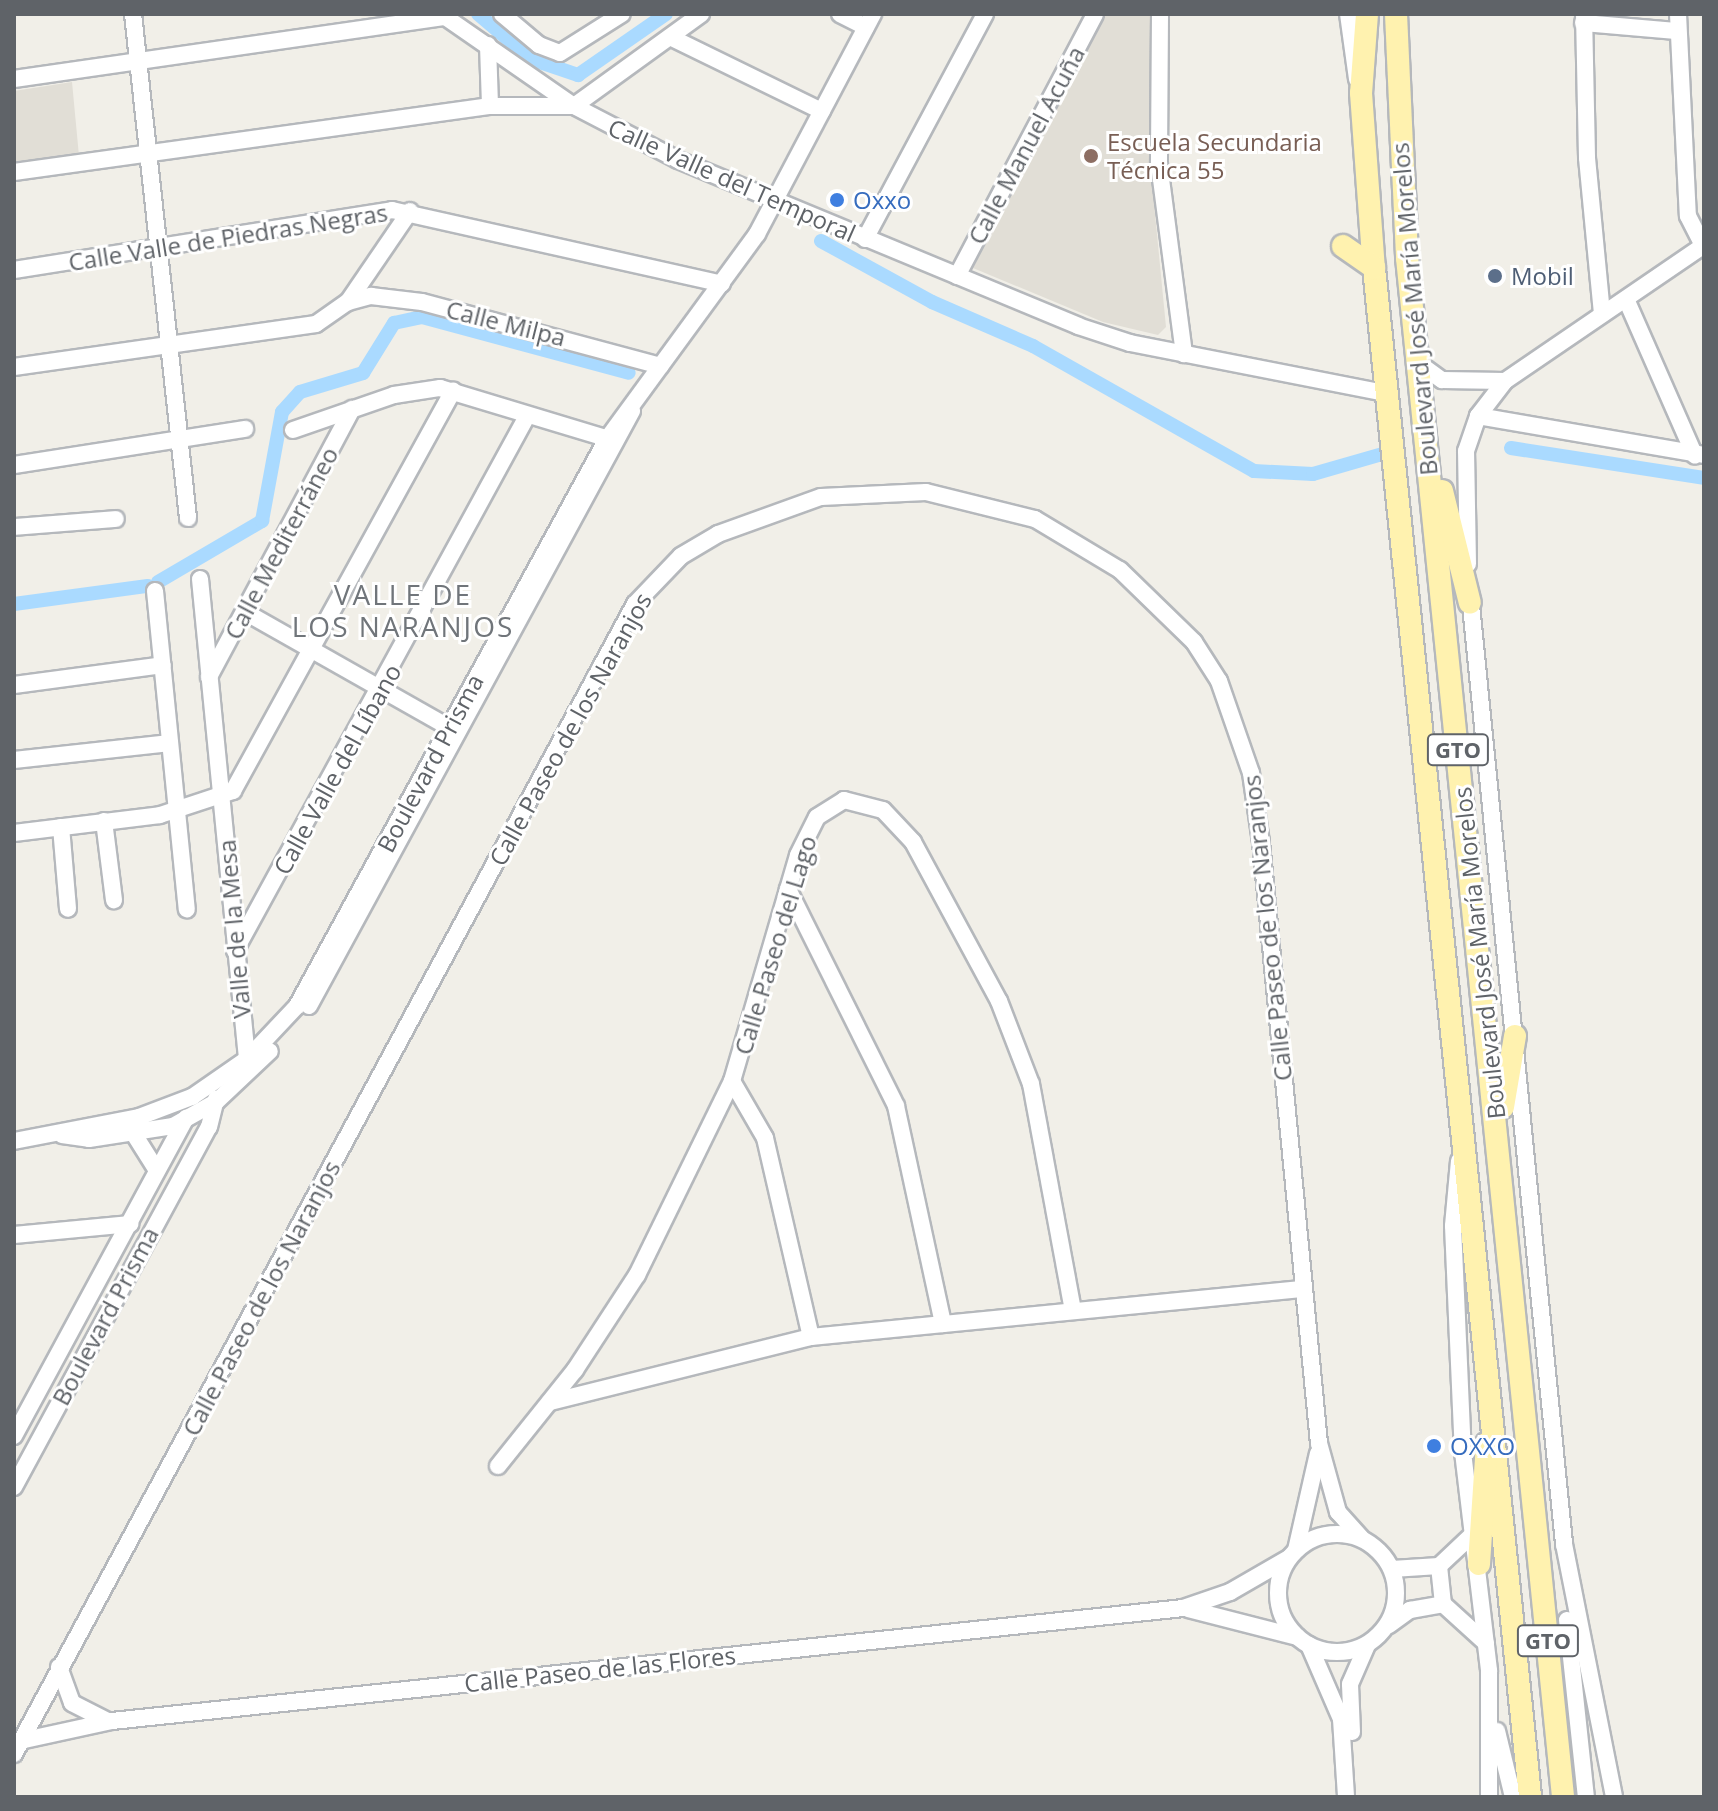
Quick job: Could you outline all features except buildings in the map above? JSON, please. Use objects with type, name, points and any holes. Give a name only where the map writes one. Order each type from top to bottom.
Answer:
[{"type":"main road","name":"GTO","points":[[1361,93],[1367,14]]},
{"type":"main road","name":"Boulevard José María Morelos","points":[[1396,14],[1395,104],[1417,362],[1534,1485],[1563,1797]]},
{"type":"main road","name":"Boulevard José María Morelos","points":[[1361,93],[1386,393],[1530,1797]]},
{"type":"main road","points":[[1343,246],[1374,268]]},
{"type":"main road","points":[[1423,414],[1470,603]]},
{"type":"main road","points":[[1498,1135],[1515,1036]]},
{"type":"main road","points":[[1479,1564],[1492,1406]]},
{"type":"street","points":[[133,14],[188,518]]},
{"type":"street","points":[[502,14],[539,45],[560,53],[622,14]]},
{"type":"street","points":[[14,79],[442,15],[574,106],[701,14]]},
{"type":"street","points":[[840,14],[869,20]]},
{"type":"street","points":[[865,239],[985,14]]},
{"type":"street","name":"Calle Manuel Acuña","points":[[957,276],[1095,14]]},
{"type":"street","points":[[1160,14],[1159,164],[1184,354]]},
{"type":"street","points":[[1348,14],[1361,93]]},
{"type":"street","points":[[1602,314],[1583,18],[1678,22],[1688,216],[1704,246]]},
{"type":"street","name":"Boulevard Prisma","points":[[14,1487],[209,1127],[216,1102],[215,1084],[247,1059],[318,971],[613,442],[661,366],[722,284],[774,203],[869,20]]},
{"type":"street","points":[[670,37],[822,111]]},
{"type":"street","points":[[488,45],[490,106]]},
{"type":"street","name":"Calle Valle del Temporal","points":[[14,172],[490,106],[574,106],[774,203],[1078,326],[1184,354],[1386,393]]},
{"type":"street","points":[[14,367],[316,324],[348,302],[410,211]]},
{"type":"street","name":"Calle Valle de Piedras Negras","points":[[14,270],[410,211],[722,284]]},
{"type":"street","name":"Boulevard José María Morelos","points":[[1614,1797],[1564,1544],[1470,603],[1463,485],[1478,416],[1505,381],[1704,246]]},
{"type":"street","name":"Calle Milpa","points":[[348,302],[371,296],[422,302],[661,366]]},
{"type":"street","points":[[1626,299],[1699,455]]},
{"type":"street","points":[[1417,362],[1442,380],[1505,381]]},
{"type":"street","points":[[293,430],[414,390],[453,391],[613,442]]},
{"type":"street","points":[[14,833],[175,811],[222,800],[238,785],[453,391]]},
{"type":"street","name":"Calle Mediterráneo","points":[[209,677],[352,409]]},
{"type":"street","name":"Calle Valle del Líbano","points":[[235,951],[380,691],[527,416]]},
{"type":"street","points":[[1478,416],[1699,455]]},
{"type":"street","points":[[14,465],[245,429]]},
{"type":"street","name":"Calle Paseo de los Naranjos","points":[[17,1747],[635,604],[681,556],[770,512],[876,490],[983,502],[1077,540],[1120,570],[1194,642],[1225,695],[1251,773],[1319,1443],[1338,1512],[1362,1539]]},
{"type":"street","points":[[14,527],[116,519]]},
{"type":"street","name":"Valle de la Mesa","points":[[200,579],[247,1059]]},
{"type":"street","points":[[155,591],[187,909]]},
{"type":"street","points":[[245,612],[454,731]]},
{"type":"street","points":[[14,685],[163,665]]},
{"type":"street","name":"Boulevard Prisma","points":[[216,1102],[306,1012],[454,731]]},
{"type":"street","points":[[14,760],[170,743]]},
{"type":"street","name":"Calle Paseo del Lago","points":[[498,1466],[614,1316],[732,1081],[788,889],[817,817],[844,800],[883,810],[913,842],[1017,1043],[1073,1310]]},
{"type":"street","points":[[104,821],[114,900]]},
{"type":"street","points":[[61,827],[68,909]]},
{"type":"street","points":[[788,889],[896,1106],[943,1324]]},
{"type":"street","points":[[732,1081],[765,1138],[811,1337]]},
{"type":"street","points":[[62,1135],[192,1097],[215,1084]]},
{"type":"street","name":"Boulevard Prisma","points":[[16,1429],[130,1224],[156,1169],[186,1121],[192,1097]]},
{"type":"street","points":[[14,1141],[62,1135],[134,1134],[186,1121],[216,1102]]},
{"type":"street","points":[[134,1134],[156,1169]]},
{"type":"street","points":[[1462,1137],[1453,1226],[1472,1535],[1479,1564],[1491,1706],[1489,1797]]},
{"type":"street","points":[[15,1238],[130,1224]]},
{"type":"street","points":[[550,1402],[811,1337],[1304,1289]]},
{"type":"street","points":[[16,1429],[42,1433]]},
{"type":"street","name":"Calle Paseo de los Naranjos","points":[[1292,1554],[1319,1443]]},
{"type":"street","points":[[1346,1797],[1341,1719],[1278,1599],[1292,1554],[1334,1533],[1362,1539],[1392,1569],[1395,1608],[1387,1626]]},
{"type":"street","points":[[1392,1569],[1439,1566],[1472,1535]]},
{"type":"street","points":[[1564,1544],[1586,1797]]},
{"type":"street","name":"Calle Paseo de las Flores","points":[[17,1747],[112,1721],[1183,1608],[1230,1592],[1292,1554]]},
{"type":"street","points":[[1439,1566],[1443,1604],[1486,1643]]},
{"type":"street","points":[[1358,1797],[1350,1684],[1367,1645],[1410,1610],[1443,1604]]},
{"type":"street","name":"Calle Paseo de las Flores","points":[[1183,1608],[1303,1642]]},
{"type":"street","points":[[1303,1642],[1333,1653],[1367,1645]]},
{"type":"street","points":[[59,1667],[72,1703],[112,1721]]},
{"type":"street","points":[[1491,1706],[1513,1797]]},
{"type":"shaded area","name":"Escuela Secundaria Técnica 55","points":[[1105,14],[1150,14],[1153,193],[1166,327],[1158,335],[1103,322],[973,268]]},
{"type":"shaded area","points":[[72,82],[79,156],[14,167],[14,91]]},
{"type":"waterway","points":[[478,14],[531,59],[578,75],[666,14]]},
{"type":"waterway","points":[[821,241],[932,302],[1033,346],[1254,471],[1313,474],[1379,455]]},
{"type":"waterway","points":[[158,582],[262,521],[282,412],[300,392],[363,373],[394,323],[422,317],[629,373]]},
{"type":"waterway","points":[[1511,448],[1704,478]]},
{"type":"waterway","points":[[14,604],[148,586]]},
{"type":"place","name":"Escuela Secundaria Técnica 55","points":[[1091,156]]},
{"type":"place","name":"Oxxo","points":[[837,200]]},
{"type":"place","name":"Mobil","points":[[1495,276]]},
{"type":"place","name":"OXXO","points":[[1434,1446]]},
{"type":"district","name":"VALLE DE LOS NARANJOS","points":[[403,610]]}]
